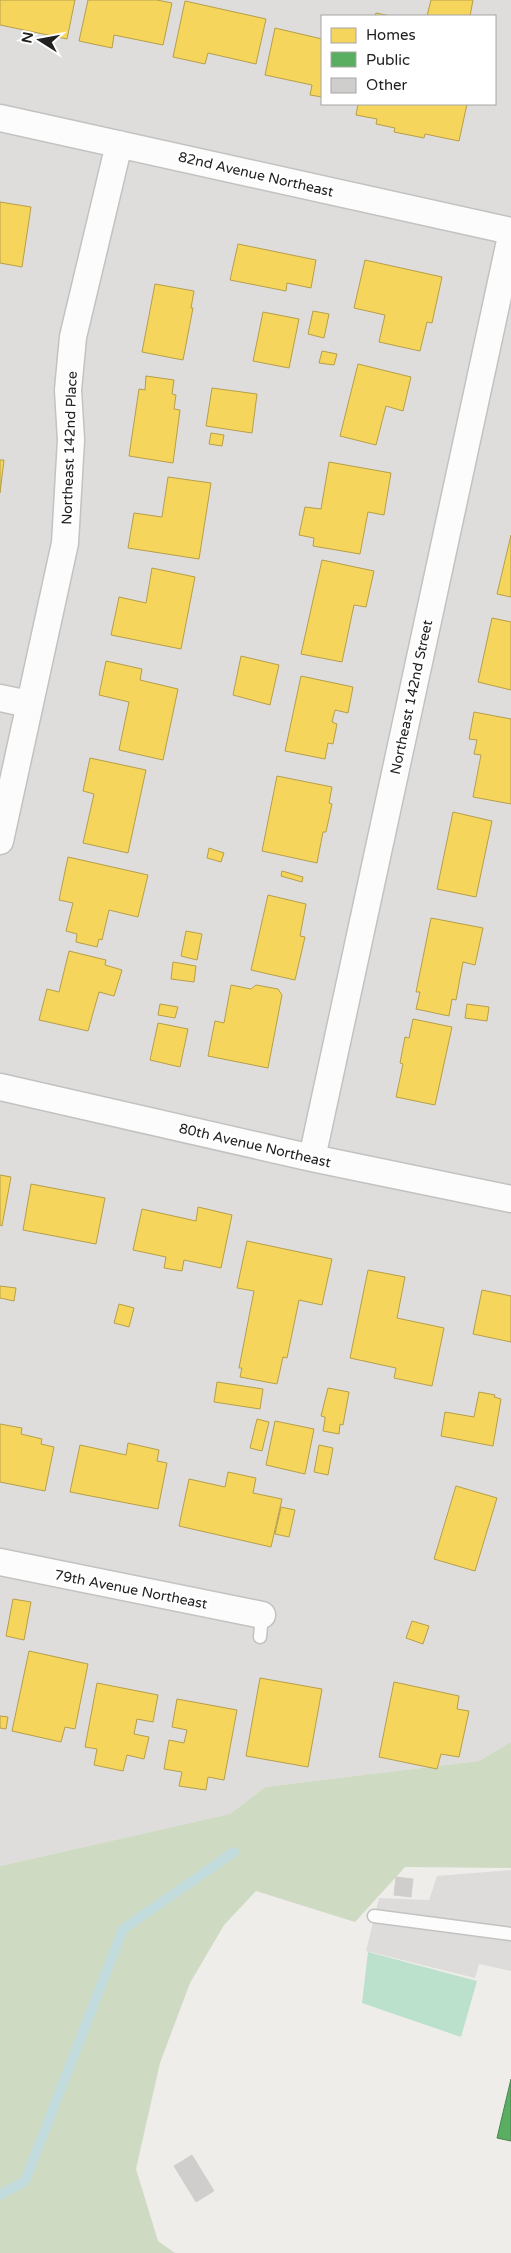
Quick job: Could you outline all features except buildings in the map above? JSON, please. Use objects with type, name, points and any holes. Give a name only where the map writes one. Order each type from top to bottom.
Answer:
[{"type":"street","name":"82nd Avenue Northeast","points":[[0,118],[511,231]]},
{"type":"street","name":"Northeast 142nd Place","points":[[0,840],[65,543],[72,440],[68,390],[73,337],[119,144]]},
{"type":"street","name":"Northeast 142nd Street","points":[[312,1158],[511,236]]},
{"type":"street","points":[[0,698],[29,704]]},
{"type":"street","name":"80th Avenue Northeast","points":[[0,1087],[312,1158],[511,1199]]},
{"type":"street","name":"79th Avenue Northeast","points":[[0,1562],[261,1626]]},
{"type":"lane","points":[[374,1916],[511,1934]]},
{"type":"shaded area","points":[[0,0],[511,0],[511,1742],[479,1761],[265,1787],[230,1814],[0,1866]]},
{"type":"shaded area","points":[[511,1870],[511,1971],[479,1964],[475,1978],[366,1951],[379,1898],[429,1900],[437,1876]]},
{"type":"green space","points":[[511,1742],[511,1868],[405,1867],[355,1922],[256,1891],[224,1925],[190,1983],[160,2063],[136,2169],[158,2241],[175,2253],[0,2253],[0,1866],[230,1814],[265,1787],[479,1761]]},
{"type":"green space","points":[[368,1952],[477,1981],[461,2037],[362,2003]]},
{"type":"waterway","points":[[0,2195],[25,2181],[123,1929],[234,1852]]}]
